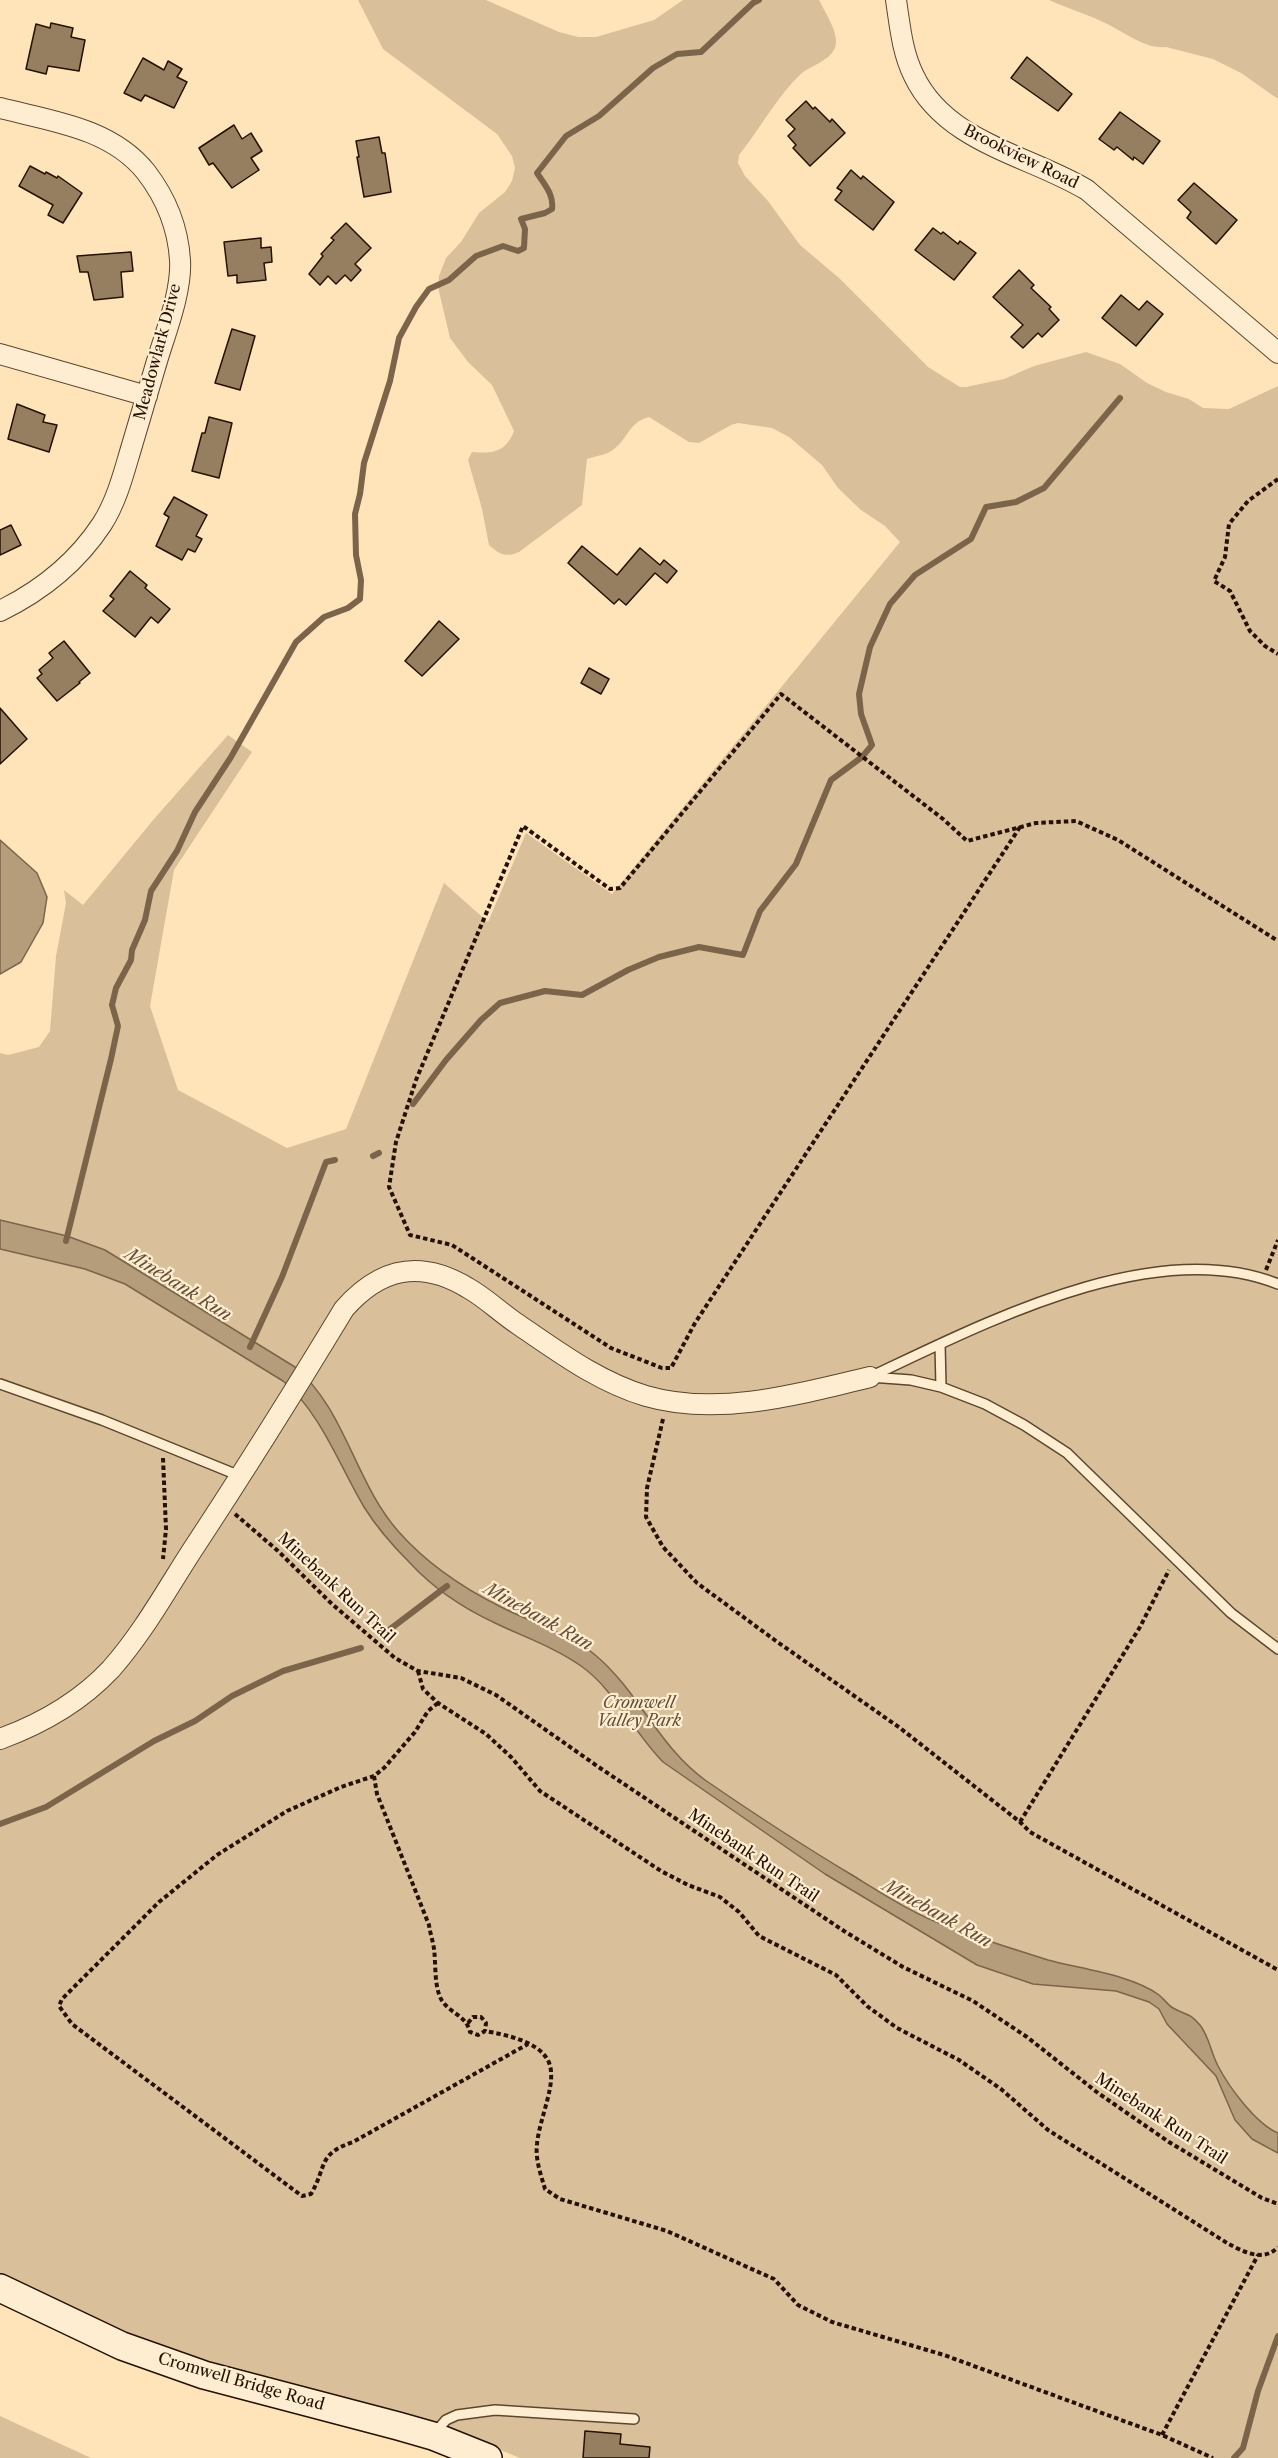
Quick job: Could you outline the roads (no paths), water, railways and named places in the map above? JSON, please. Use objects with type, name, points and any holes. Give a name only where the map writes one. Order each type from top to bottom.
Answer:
[{"type":"main road","name":"Cromwell Bridge Road","points":[[0,2288],[122,2346],[204,2375],[433,2436],[488,2458]]},
{"type":"street","name":"Brookview Road","points":[[896,0],[903,45],[914,75],[929,102],[949,120],[975,138],[1063,175],[1087,190],[1278,353]]},
{"type":"street","name":"Meadowlark Drive","points":[[0,108],[92,133],[111,142],[131,156],[146,171],[163,196],[176,231],[180,262],[175,297],[147,396],[119,489],[104,522],[86,546],[64,568],[25,597],[0,611]]},
{"type":"street","points":[[0,354],[147,396]]},
{"type":"street","points":[[0,1738],[43,1720],[69,1704],[110,1669],[139,1633],[344,1309],[369,1284],[386,1276],[405,1271],[424,1270],[445,1276],[469,1288],[577,1365],[613,1384],[648,1396],[668,1400],[720,1403],[770,1400],[870,1377]]},
{"type":"lane","points":[[870,1377],[940,1344],[1071,1292],[1134,1275],[1185,1269],[1230,1270],[1278,1284]]},
{"type":"lane","points":[[940,1344],[941,1387]]},
{"type":"lane","points":[[870,1377],[911,1380],[941,1387],[995,1409],[1067,1453],[1231,1613],[1278,1649]]},
{"type":"lane","points":[[0,1384],[102,1420],[240,1476]]},
{"type":"lane","points":[[433,2436],[446,2420],[457,2415],[495,2410],[634,2419]]},
{"type":"waterway","points":[[66,1241],[118,1026],[112,1005],[116,988],[131,960],[132,950],[145,920],[151,891],[177,851],[195,812],[231,757],[296,642],[324,617],[348,608],[360,599],[361,580],[356,555],[355,514],[364,463],[390,381],[399,338],[416,307],[429,289],[449,280],[476,256],[503,246],[518,251],[524,248],[525,229],[521,219],[552,209],[550,195],[537,173],[566,136],[599,116],[653,68],[677,54],[701,52],[759,0]]},
{"type":"waterway","points":[[413,1104],[446,1060],[481,1020],[500,1003],[545,991],[582,995],[628,970],[659,957],[699,947],[743,955],[760,911],[796,864],[831,780],[862,757],[872,745],[861,714],[859,694],[870,647],[890,604],[915,575],[971,539],[986,507],[1016,502],[1044,488],[1120,398]]},
{"type":"waterway","points":[[373,1156],[379,1153]]},
{"type":"waterway","points":[[250,1347],[282,1277],[326,1162],[335,1160]]},
{"type":"waterway","points":[[385,1633],[447,1586]]},
{"type":"waterway","points":[[0,1824],[46,1807],[154,1741],[195,1721],[232,1696],[283,1671],[361,1648]]},
{"type":"waterway","points":[[1234,2458],[1243,2448],[1258,2391],[1278,2336]]},
{"type":"water label","name":"Minebank Run","points":[[178,1285]]},
{"type":"water label","name":"Minebank Run","points":[[538,1617]]},
{"type":"water label","name":"Minebank Run","points":[[937,1914]]},
{"type":"park label","name":"Cromwell Valley Park","points":[[639,1712]]}]
